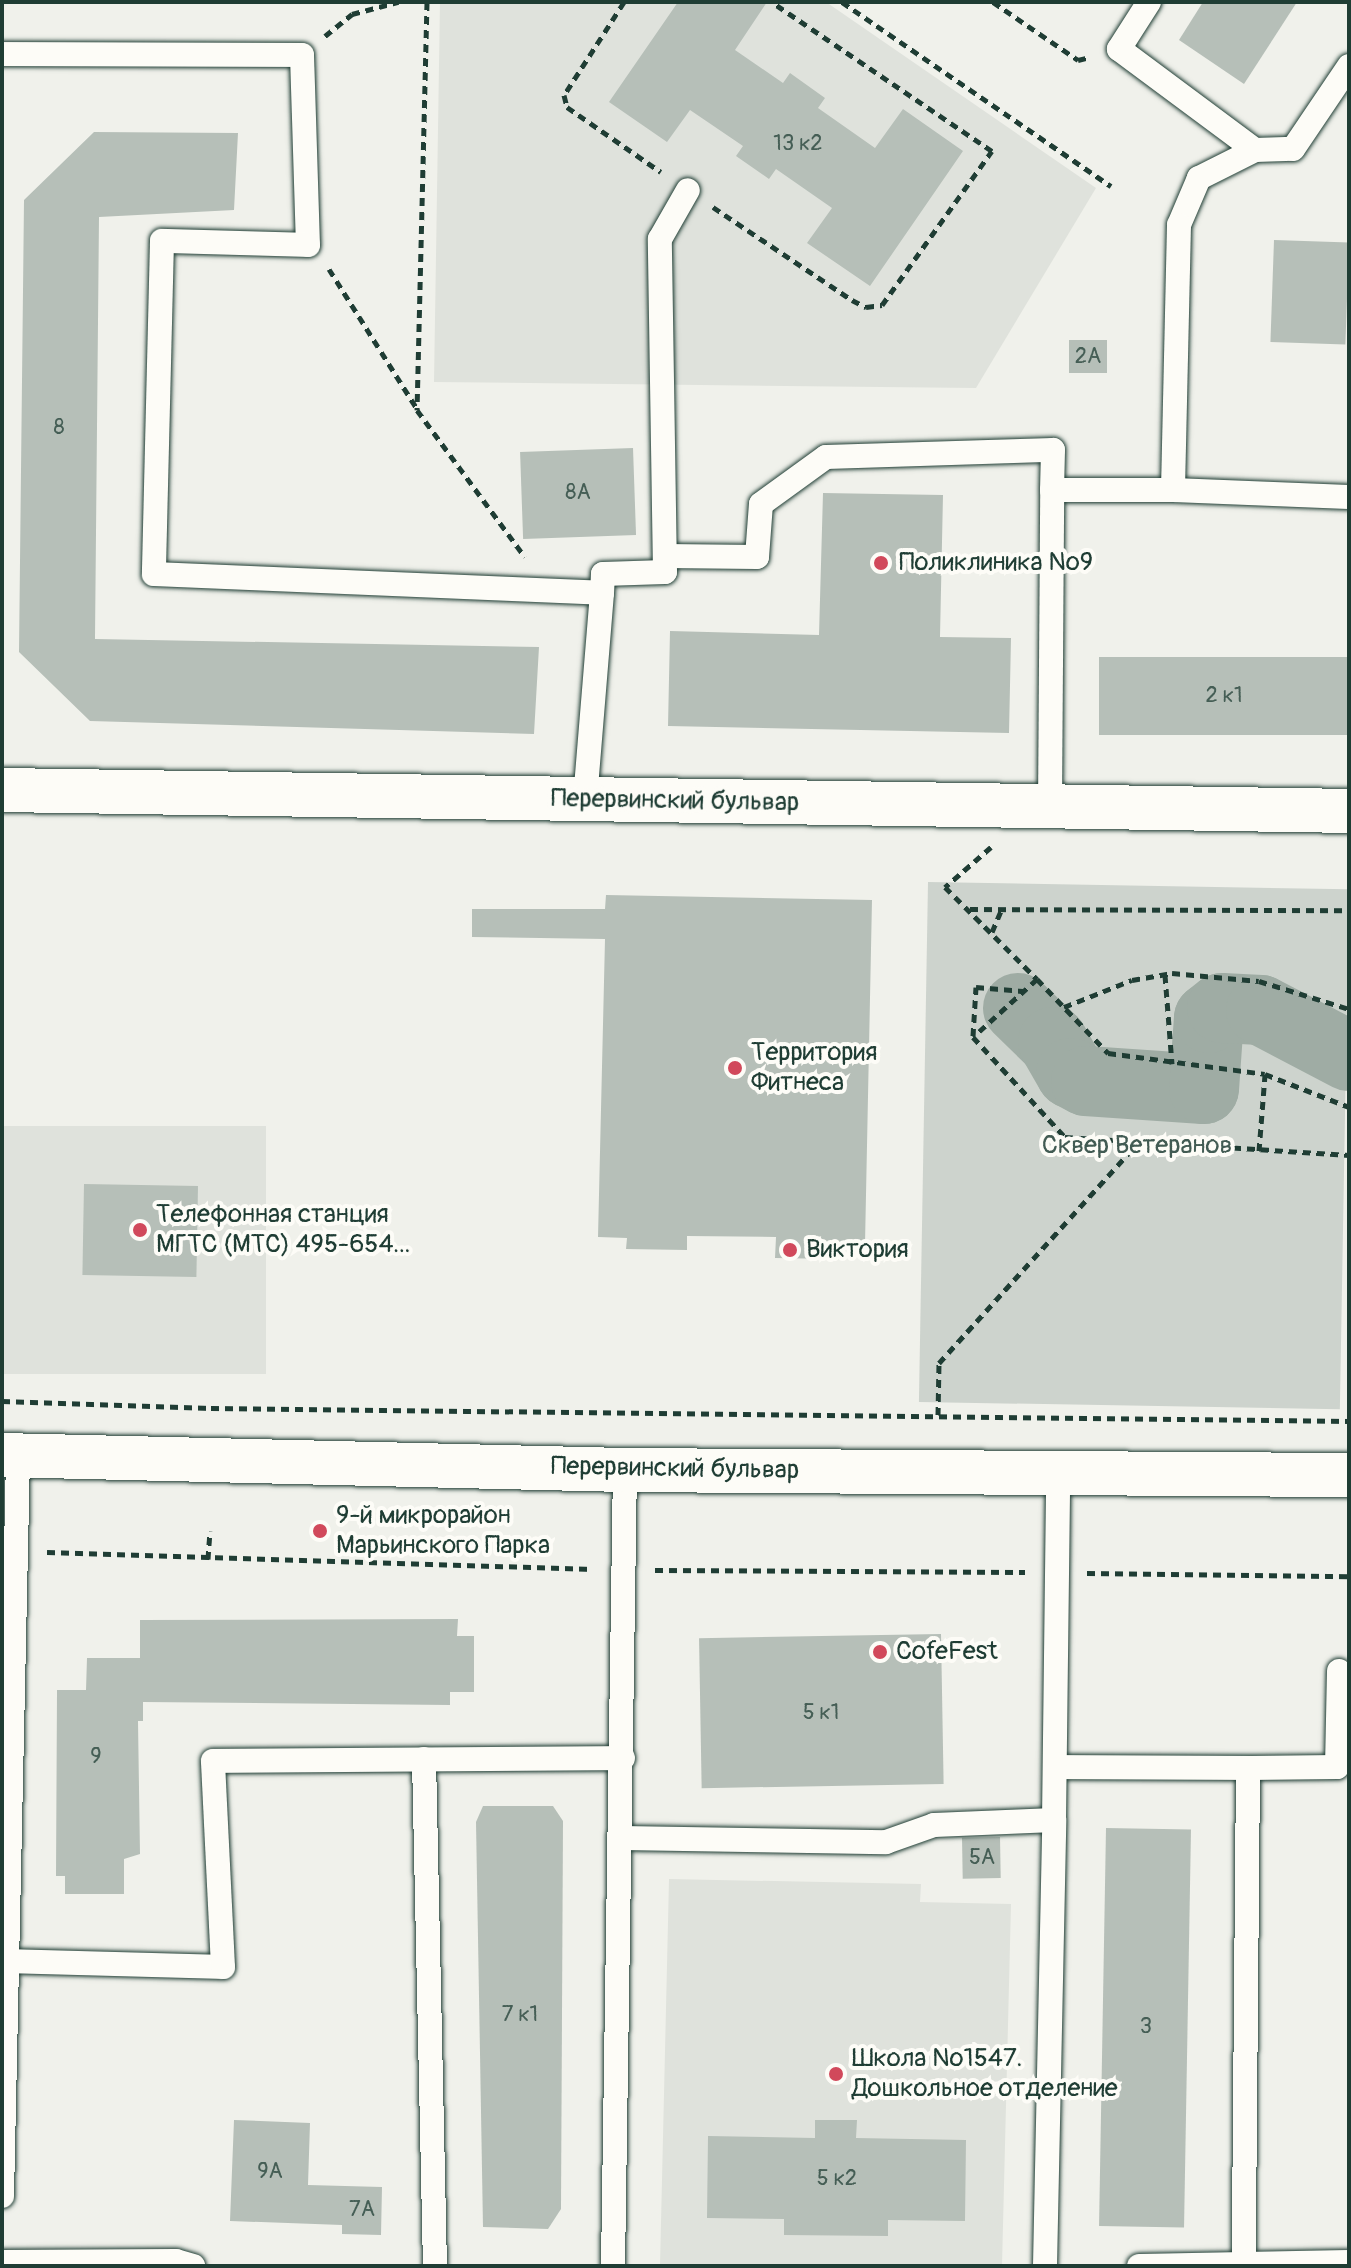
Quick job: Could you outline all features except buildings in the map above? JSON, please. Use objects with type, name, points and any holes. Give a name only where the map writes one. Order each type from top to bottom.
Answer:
[{"type":"street","name":"Перервинский бульвар","points":[[2,790],[1349,811]]},
{"type":"street","name":"Перервинский бульвар","points":[[10,1455],[625,1470],[1349,1475]]},
{"type":"lane","points":[[1149,2],[1119,49],[1255,150]]},
{"type":"lane","points":[[2,54],[302,55],[308,245],[162,241],[154,574],[547,587],[602,593]]},
{"type":"lane","points":[[1173,490],[1179,225],[1199,178],[1255,150],[1293,149],[1349,66]]},
{"type":"lane","points":[[585,799],[603,574],[665,572],[660,239],[688,190]]},
{"type":"lane","points":[[665,556],[757,557],[761,504],[826,457],[1053,450],[1044,807]]},
{"type":"lane","points":[[1052,490],[1173,490],[1349,497]]},
{"type":"lane","points":[[2,2196],[15,1550],[10,1455]]},
{"type":"lane","points":[[613,2266],[622,1838],[625,1470]]},
{"type":"lane","points":[[1045,2266],[1058,1471]]},
{"type":"lane","points":[[1055,1767],[1343,1767],[1339,1671]]},
{"type":"lane","points":[[7,1961],[223,1967],[213,1761],[623,1758]]},
{"type":"lane","points":[[424,1759],[435,2266]]},
{"type":"lane","points":[[1244,2265],[1248,1768]]},
{"type":"lane","points":[[622,1838],[886,1842],[934,1825],[1054,1820]]},
{"type":"lane","points":[[2,2262],[176,2261],[193,2266]]},
{"type":"lane","points":[[1139,2266],[1349,2262]]},
{"type":"path","points":[[302,55],[352,14],[398,2]]},
{"type":"path","points":[[417,410],[427,2]]},
{"type":"path","points":[[624,2],[570,81],[564,95],[567,107],[866,307],[892,298],[992,151],[772,2]]},
{"type":"path","points":[[842,2],[1111,186]]},
{"type":"path","points":[[993,2],[1078,60],[1119,49]]},
{"type":"path","points":[[308,245],[337,278],[417,410],[547,587]]},
{"type":"path","points":[[1044,807],[945,887],[970,909],[1108,1053],[1181,1066],[1265,1074],[1349,1107]]},
{"type":"path","points":[[970,909],[1349,910]]},
{"type":"path","points":[[992,932],[1002,909]]},
{"type":"path","points":[[1064,1007],[1132,980],[1165,975],[1259,981],[1349,1009]]},
{"type":"path","points":[[1165,975],[1172,1064]]},
{"type":"path","points":[[973,1037],[1037,979]]},
{"type":"path","points":[[1023,991],[976,987],[973,1037],[1065,1137],[1136,1144],[1349,1155]]},
{"type":"path","points":[[1259,1151],[1265,1074]]},
{"type":"path","points":[[938,1416],[939,1363],[1136,1144]]},
{"type":"path","points":[[2,1401],[1349,1421]]},
{"type":"path","points":[[208,1559],[210,1531]]},
{"type":"path","points":[[15,1550],[208,1559],[624,1569],[1349,1576]]},
{"type":"shaded area","points":[[440,2],[826,2],[1096,188],[976,388],[434,382]]},
{"type":"shaded area","points":[[2,1126],[266,1126],[266,1374],[2,1374]]},
{"type":"shaded area","name":"Школа №1547. Дошкольное отделение","points":[[669,1879],[921,1884],[920,1902],[1011,1904],[1002,2266],[660,2266]]},
{"type":"green space","name":"Сквер Ветеранов","points":[[928,882],[1349,889],[1340,1409],[919,1402]]},
{"type":"waterway","points":[[1018,1008],[1053,1042],[1071,1073],[1086,1081],[1204,1089],[1209,1018],[1222,1008],[1261,1010],[1349,1056]]},
{"type":"place","name":"Поликлиника №9","points":[[881,563]]},
{"type":"place","name":"Территория Фитнеса","points":[[735,1068]]},
{"type":"place","name":"Телефонная станция МГТС (МТС) 495-654...","points":[[140,1230]]},
{"type":"place","name":"Виктория","points":[[790,1250]]},
{"type":"place","name":"9-й микрорайон Марьинского Парка","points":[[320,1531]]},
{"type":"place","name":"CofeFest","points":[[880,1652]]},
{"type":"place","name":"Школа №1547. Дошкольное отделение","points":[[836,2074]]}]
